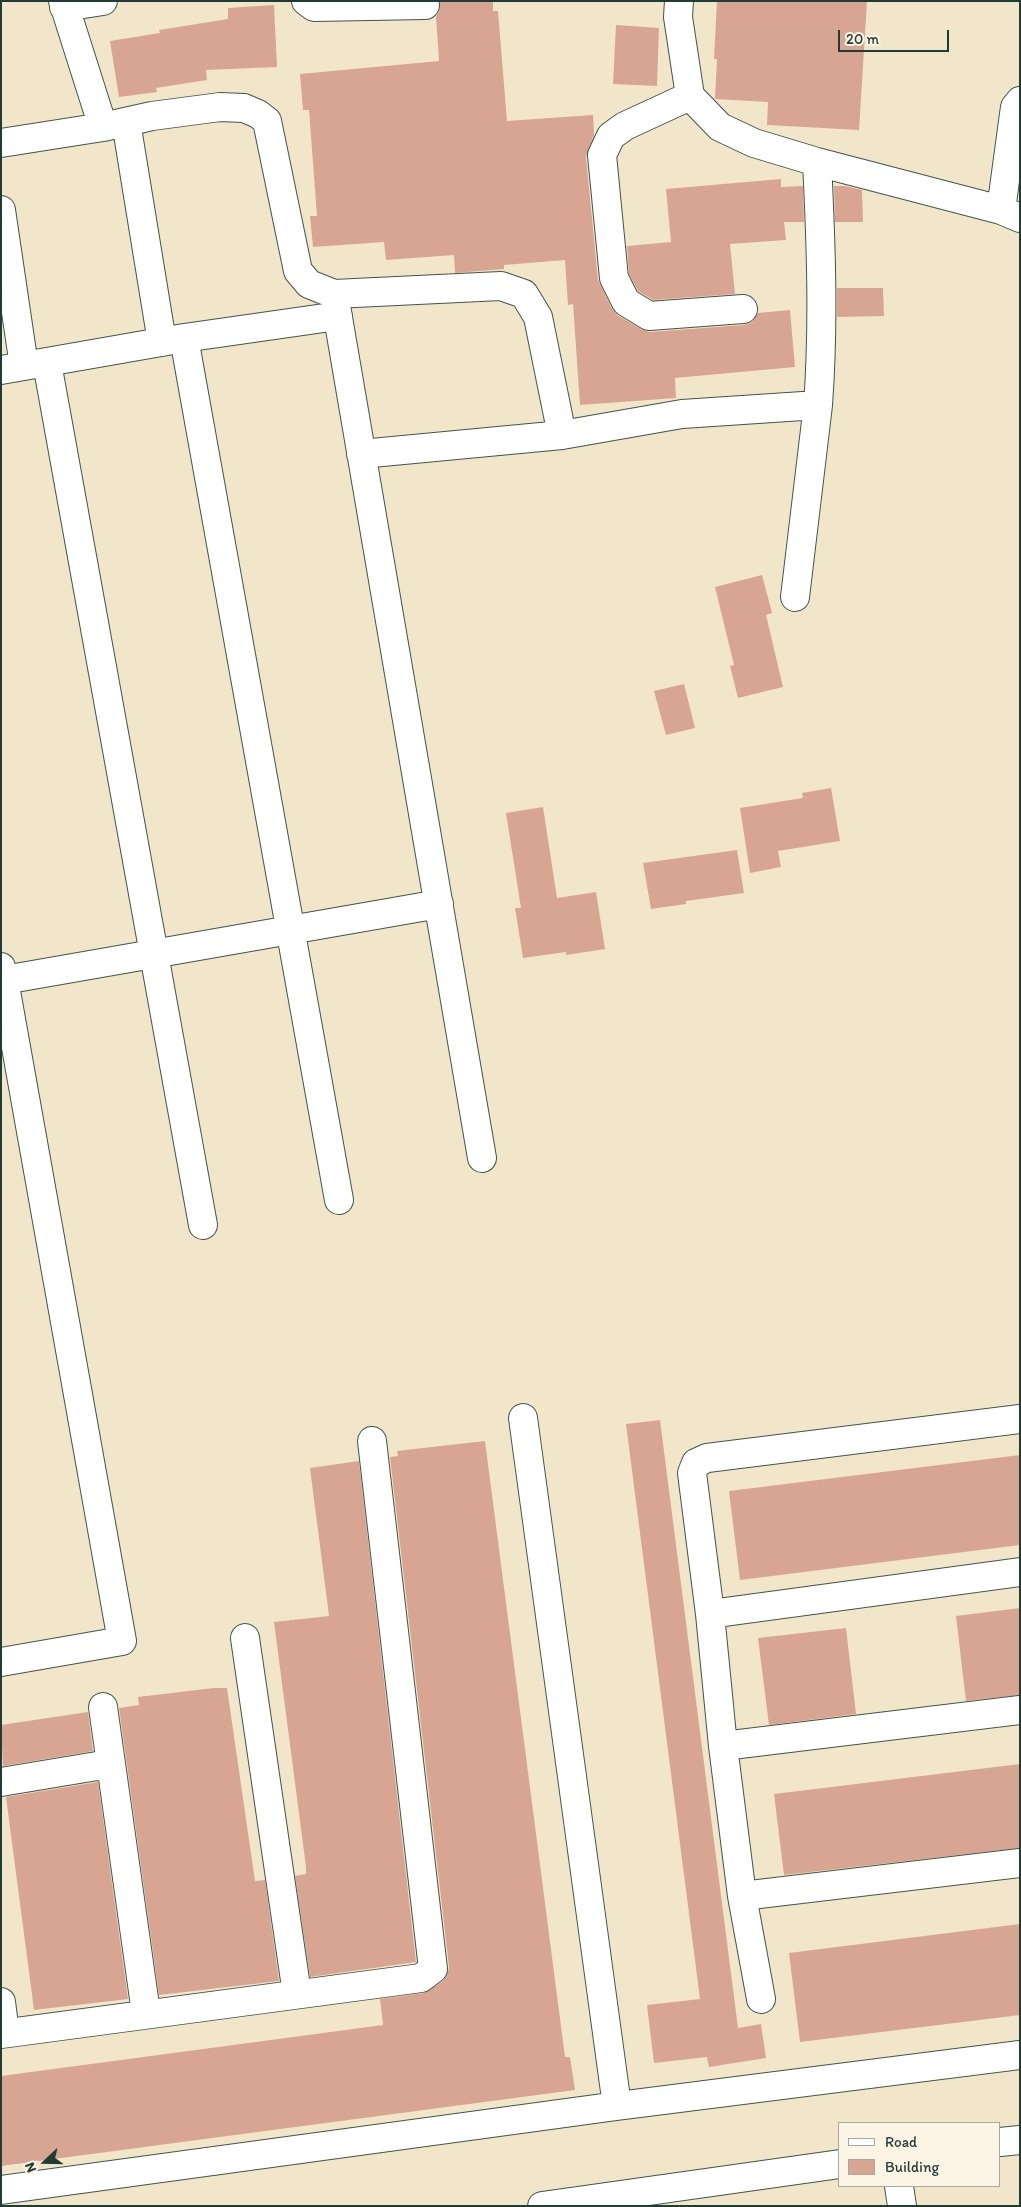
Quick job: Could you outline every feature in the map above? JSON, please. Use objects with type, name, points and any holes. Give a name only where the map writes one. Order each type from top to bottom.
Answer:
[{"type":"street","points":[[104,1],[63,4],[115,124],[173,340],[291,930],[339,1200]]},
{"type":"street","points":[[306,1],[314,7],[425,5]]},
{"type":"street","points":[[679,1],[678,17],[690,96],[720,126],[754,143],[817,162],[1010,214],[1015,107],[1020,101]]},
{"type":"street","points":[[690,96],[626,126],[612,136],[602,155],[614,278],[626,302],[649,316],[743,309]]},
{"type":"street","points":[[1,143],[152,116],[220,107],[244,108],[258,114],[267,121],[298,271],[309,284],[336,305],[482,1158]]},
{"type":"street","points":[[795,596],[818,405],[821,360],[822,267],[817,162]]},
{"type":"street","points":[[1,210],[24,367],[154,955],[203,1225]]},
{"type":"street","points":[[24,367],[173,340],[336,305],[501,286],[524,294],[538,318],[562,435]]},
{"type":"street","points":[[361,454],[562,435],[682,414],[818,405]]},
{"type":"street","points":[[1,1662],[122,1641],[2,976],[154,955],[439,904]]},
{"type":"street","points":[[522,1418],[617,2106]]},
{"type":"street","points":[[761,1999],[742,1896],[723,1746],[710,1614],[692,1473],[696,1463],[707,1458],[1020,1419]]},
{"type":"street","points":[[1,2002],[3,2034],[421,1978],[433,1969],[372,1441]]},
{"type":"street","points":[[710,1614],[1020,1572]]},
{"type":"street","points":[[245,1638],[297,1994]]},
{"type":"street","points":[[103,1707],[146,2014]]},
{"type":"street","points":[[723,1746],[1020,1710]]},
{"type":"street","points":[[1,1782],[96,1766],[106,1767],[112,1774]]},
{"type":"street","points":[[742,1896],[1020,1863]]},
{"type":"street","points":[[1,2190],[617,2106],[1020,2055]]},
{"type":"street","points":[[1001,2142],[1020,2140]]},
{"type":"street","points":[[542,2206],[622,2200],[838,2164]]},
{"type":"street","points":[[899,2187],[902,2206]]},
{"type":"building","points":[[440,1],[493,1],[493,11],[498,11],[507,121],[593,115],[594,135],[586,157],[598,280],[612,309],[617,315],[650,332],[744,325],[752,322],[758,313],[790,310],[795,367],[675,378],[676,398],[580,405],[573,304],[568,305],[565,260],[504,265],[504,269],[455,273],[454,255],[386,260],[384,242],[313,247],[310,216],[317,216],[309,110],[303,110],[300,74],[439,61],[436,16],[439,12]]},
{"type":"building","points":[[717,1],[867,1],[859,130],[767,125],[768,102],[715,99],[717,59],[714,59]]},
{"type":"building","points":[[274,5],[277,67],[206,70],[207,80],[156,88],[157,92],[119,97],[110,41],[160,33],[159,30],[228,19],[228,8]]},
{"type":"building","points":[[616,25],[659,28],[657,86],[613,84]]},
{"type":"building","points":[[781,179],[781,187],[803,186],[804,222],[784,222],[786,240],[730,244],[735,294],[653,300],[638,291],[629,274],[627,246],[671,242],[666,189]]},
{"type":"building","points":[[834,186],[845,186],[862,190],[863,222],[835,222]]},
{"type":"building","points":[[837,288],[883,288],[884,316],[837,317]]},
{"type":"building","points":[[762,575],[772,613],[766,615],[783,687],[738,698],[730,666],[734,665],[715,587]]},
{"type":"building","points":[[684,684],[695,728],[666,735],[654,691]]},
{"type":"building","points":[[831,788],[840,841],[778,851],[781,867],[750,873],[740,808],[803,798],[802,793]]},
{"type":"building","points":[[543,807],[557,898],[596,892],[605,949],[566,955],[566,952],[523,958],[515,908],[521,908],[506,813]]},
{"type":"building","points":[[737,850],[744,893],[686,901],[686,904],[651,909],[643,863]]},
{"type":"building","points":[[660,1420],[738,2028],[761,2024],[766,2058],[709,2067],[707,2057],[654,2063],[647,2005],[700,1999],[626,1424]]},
{"type":"building","points":[[485,1441],[565,2057],[570,2057],[575,2090],[1,2166],[1,2076],[383,2025],[380,1999],[424,1993],[442,1982],[447,1976],[449,1967],[390,1457],[398,1456],[397,1451]]},
{"type":"building","points":[[1020,1455],[1020,1545],[740,1580],[729,1491]]},
{"type":"building","points":[[359,1461],[416,1962],[310,1977],[295,1876],[306,1874],[306,1867],[274,1622],[329,1616],[310,1468]]},
{"type":"building","points":[[1020,1608],[1020,1695],[966,1701],[956,1616]]},
{"type":"building","points":[[846,1628],[856,1714],[769,1725],[758,1638]]},
{"type":"building","points":[[227,1688],[255,1881],[265,1880],[279,1981],[159,1995],[119,1708],[139,1705],[138,1697]]},
{"type":"building","points":[[88,1712],[93,1751],[3,1766],[1,1725]]},
{"type":"building","points":[[1020,1764],[1020,1848],[784,1875],[774,1794]]},
{"type":"building","points":[[98,1782],[128,1999],[34,2010],[6,1797]]},
{"type":"building","points":[[1020,1924],[1020,2015],[800,2042],[789,1953]]}]
